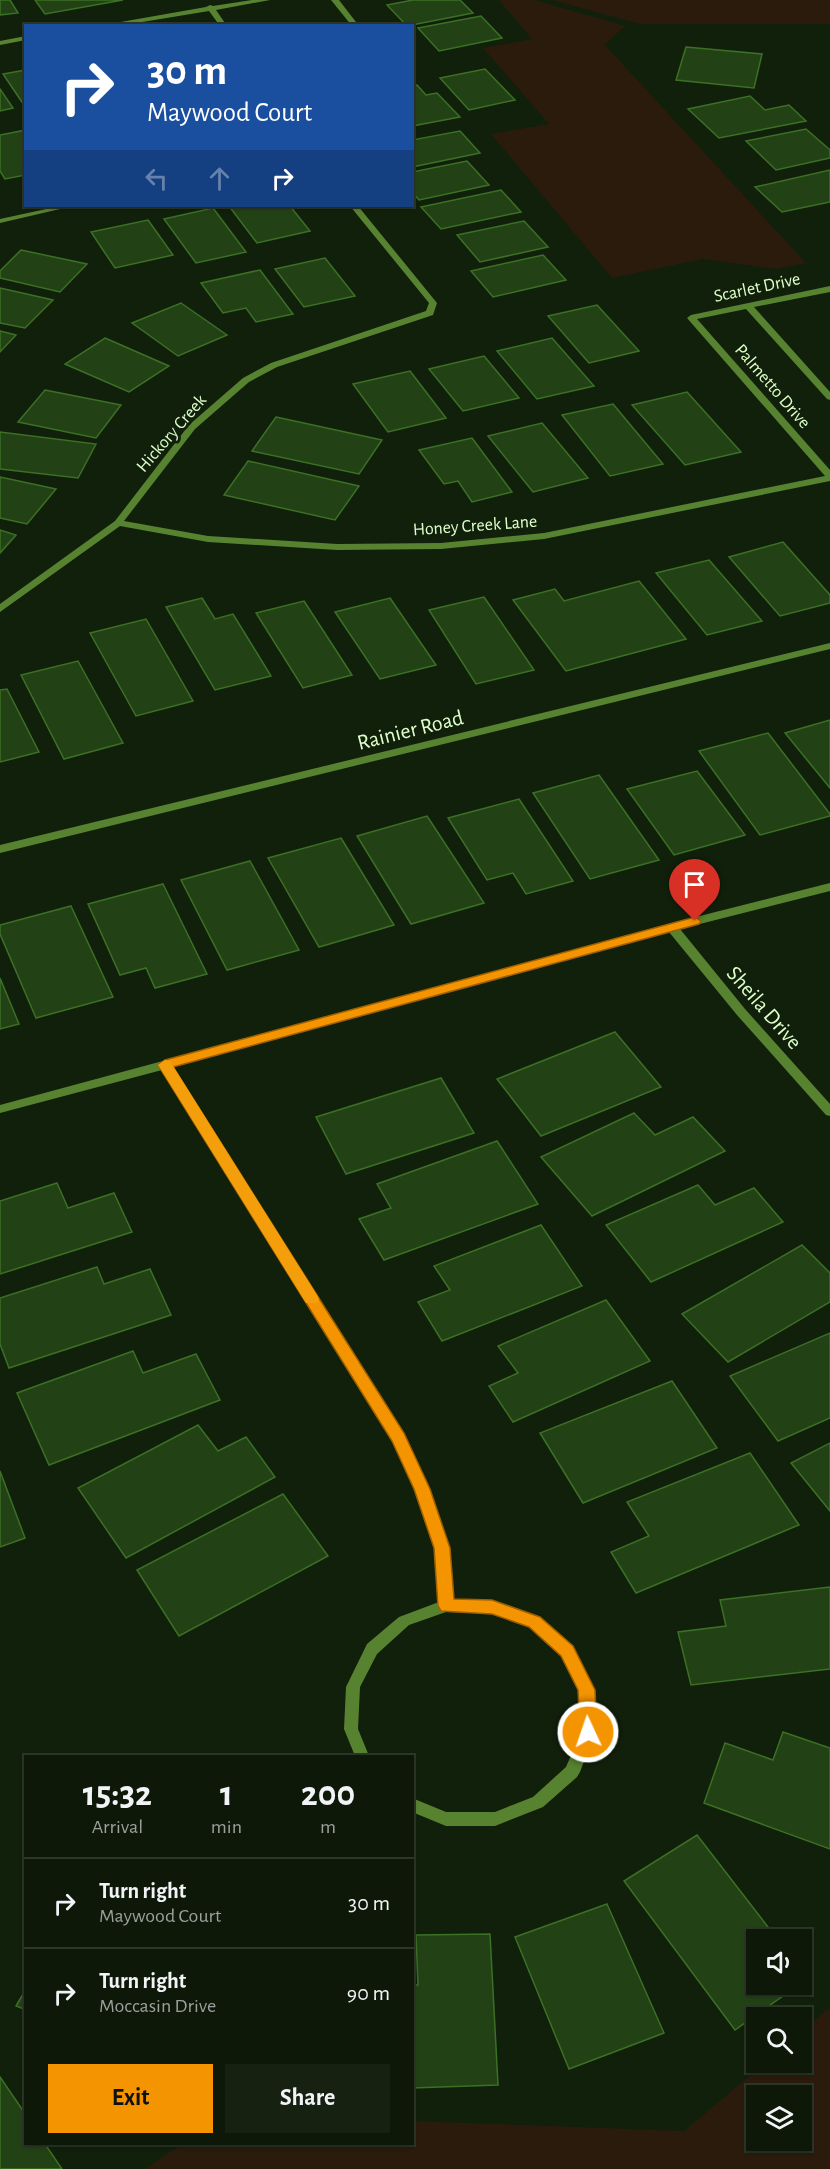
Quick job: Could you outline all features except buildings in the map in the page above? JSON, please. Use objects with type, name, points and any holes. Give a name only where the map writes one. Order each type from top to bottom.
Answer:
[{"type":"street","points":[[112,24],[266,0]]},
{"type":"street","points":[[335,0],[354,24]]},
{"type":"street","points":[[210,7],[223,24]]},
{"type":"street","points":[[0,43],[24,38]]},
{"type":"street","points":[[0,221],[64,207]]},
{"type":"street","name":"Hickory Creek","points":[[0,609],[118,523],[192,427],[246,380],[274,365],[430,313],[433,303],[355,207]]},
{"type":"street","name":"Scarlet Drive","points":[[691,318],[830,289]]},
{"type":"street","name":"Palmetto Drive","points":[[748,306],[830,397]]},
{"type":"street","name":"Palmetto Drive","points":[[691,318],[830,477]]},
{"type":"street","name":"Honey Creek Lane","points":[[118,523],[208,539],[337,548],[441,546],[543,537],[830,477]]},
{"type":"street","name":"Rainier Road","points":[[0,849],[830,646]]},
{"type":"street","points":[[0,1109],[672,927],[830,887]]},
{"type":"street","name":"Sheila Drive","points":[[672,927],[741,1012],[830,1112]]},
{"type":"street","points":[[165,1065],[398,1437],[422,1489],[442,1548],[446,1606]]},
{"type":"street","points":[[362,1755],[351,1730],[353,1687],[372,1649],[404,1621],[446,1606],[492,1607],[534,1622],[567,1651],[586,1690],[588,1732],[572,1772],[538,1802],[495,1819],[446,1819],[414,1806]]},
{"type":"shaded area","points":[[499,0],[534,0],[625,26],[605,45],[806,263],[775,269],[703,259],[612,278],[491,134],[549,124],[483,48],[532,39]]},
{"type":"shaded area","points":[[552,0],[830,0],[830,24],[640,24]]},
{"type":"shaded area","points":[[830,2007],[830,2169],[145,2169],[181,2145],[414,2145],[414,2121],[684,2131],[753,2073],[812,2073],[812,2023]]},
{"type":"slow traffic","points":[[165,1065],[312,1299]]},
{"type":"route","points":[[588,1732],[586,1690],[567,1651],[534,1622],[492,1607],[446,1606],[442,1548],[422,1489],[398,1437],[165,1065],[695,921]]}]
